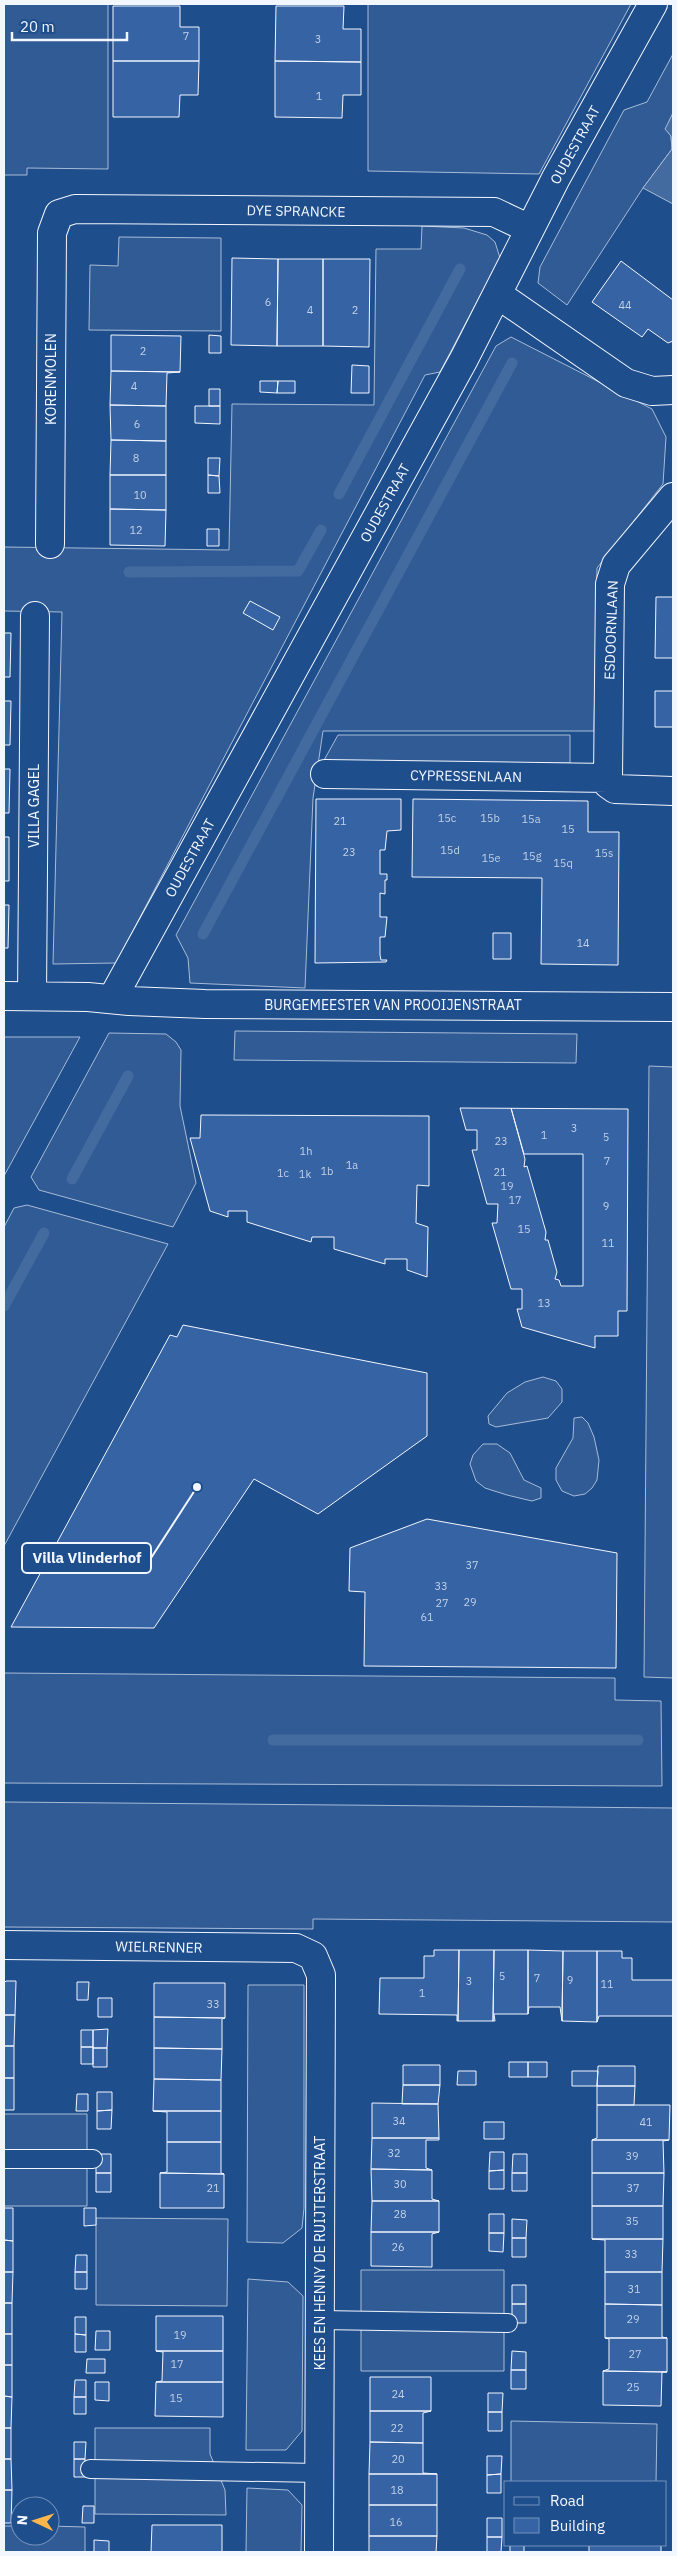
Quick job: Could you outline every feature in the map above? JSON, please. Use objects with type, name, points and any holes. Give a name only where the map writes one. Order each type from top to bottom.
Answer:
[{"type":"street","name":"OUDESTRAAT","points":[[112,999],[459,368],[530,229],[653,4]]},
{"type":"street","name":"DYE SPRANCKE","points":[[59,214],[75,209],[494,212],[530,229]]},
{"type":"street","name":"KORENMOLEN","points":[[50,544],[52,233],[59,214]]},
{"type":"street","points":[[497,294],[626,383],[652,391],[673,390]]},
{"type":"street","name":"ESDOORNLAAN","points":[[608,781],[610,584],[616,565],[673,497]]},
{"type":"street","name":"VILLA GAGEL","points":[[32,996],[35,616]]},
{"type":"street","name":"CYPRESSENLAAN","points":[[325,774],[608,781],[615,789],[673,791]]},
{"type":"street","name":"BURGEMEESTER VAN PROOIJENSTRAAT","points":[[4,996],[205,1004],[673,1007]]},
{"type":"street","name":"WIELRENNER","points":[[4,1945],[296,1948],[313,1956]]},
{"type":"street","name":"KEES EN HENNY DE RUIJTERSTRAAT","points":[[313,1956],[321,1975],[318,2552]]},
{"type":"lane","points":[[4,2159],[93,2159]]},
{"type":"lane","points":[[320,2320],[508,2323]]},
{"type":"lane","points":[[90,2468],[319,2473]]},
{"type":"shaded area","points":[[4,4],[108,4],[108,169],[27,168],[27,175],[4,175]]},
{"type":"shaded area","points":[[368,4],[631,4],[539,174],[368,171]]},
{"type":"shaded area","points":[[673,54],[673,113],[666,129],[671,136],[672,149],[643,188],[567,305],[538,283],[540,267],[624,110],[647,102]]},
{"type":"shaded area","points":[[673,113],[673,204],[643,188],[672,149],[671,136],[665,129]]},
{"type":"shaded area","points":[[422,226],[464,228],[487,235],[495,242],[500,258],[440,372],[425,375],[116,963],[53,964],[62,612],[4,611],[4,547],[229,550],[232,404],[374,405],[376,249],[421,249]]},
{"type":"shaded area","points":[[119,237],[221,238],[221,331],[89,330],[90,265],[118,266]]},
{"type":"shaded area","points":[[511,337],[652,409],[666,437],[663,484],[597,568],[594,731],[323,731],[313,798],[305,988],[190,983],[188,958],[176,935],[496,346]]},
{"type":"shaded area","points":[[338,735],[570,735],[570,763],[323,762]]},
{"type":"shaded area","points":[[235,1031],[577,1034],[576,1063],[234,1060]]},
{"type":"shaded area","points":[[109,1033],[166,1034],[176,1042],[181,1050],[180,1106],[196,1183],[173,1227],[39,1190],[31,1177]]},
{"type":"shaded area","points":[[4,1037],[80,1037],[4,1176]]},
{"type":"shaded area","points":[[649,1066],[673,1067],[673,1678],[644,1677]]},
{"type":"shaded area","points":[[27,1205],[168,1244],[4,1546],[4,1227],[14,1208]]},
{"type":"shaded area","points":[[543,1377],[556,1381],[562,1389],[562,1402],[548,1418],[496,1427],[489,1424],[488,1416],[507,1393],[525,1382]]},
{"type":"shaded area","points":[[582,1417],[588,1423],[594,1437],[599,1460],[597,1480],[585,1494],[574,1496],[562,1491],[556,1480],[556,1468],[573,1438],[574,1418]]},
{"type":"shaded area","points":[[483,1444],[497,1444],[510,1453],[524,1480],[541,1488],[541,1498],[532,1501],[507,1495],[485,1488],[476,1481],[470,1464],[473,1455]]},
{"type":"shaded area","points":[[4,1673],[615,1678],[615,1700],[661,1701],[662,1786],[4,1783]]},
{"type":"shaded area","points":[[4,1802],[673,1808],[673,1922],[313,1919],[313,1929],[4,1927]]},
{"type":"shaded area","points":[[248,1985],[304,1985],[304,2208],[302,2228],[283,2243],[247,2242]]},
{"type":"shaded area","points":[[4,2114],[87,2114],[87,2206],[4,2206]]},
{"type":"shaded area","points":[[96,2218],[228,2219],[227,2306],[96,2305]]},
{"type":"shaded area","points":[[361,2270],[504,2270],[504,2371],[361,2371]]},
{"type":"shaded area","points":[[248,2279],[288,2282],[303,2296],[302,2431],[286,2450],[246,2450]]},
{"type":"shaded area","points":[[511,2421],[657,2424],[656,2481],[511,2481]]},
{"type":"shaded area","points":[[95,2428],[210,2428],[210,2454],[225,2490],[226,2515],[95,2514]]},
{"type":"shaded area","points":[[247,2488],[288,2490],[302,2505],[301,2552],[246,2552]]},
{"type":"shaded area","points":[[4,2526],[10,2526],[10,2546],[60,2546],[60,2526],[85,2527],[85,2552],[4,2552]]},
{"type":"building","points":[[113,6],[180,6],[180,27],[199,27],[199,61],[113,61]]},
{"type":"building","points":[[276,6],[344,6],[343,29],[361,29],[361,62],[275,61]]},
{"type":"building","points":[[113,61],[199,61],[198,95],[180,95],[179,117],[113,117]]},
{"type":"building","points":[[275,61],[361,62],[361,95],[343,95],[342,118],[275,117]]},
{"type":"building","points":[[232,258],[278,259],[277,346],[231,345]]},
{"type":"building","points":[[278,259],[323,259],[323,346],[277,346]]},
{"type":"building","points":[[323,259],[370,259],[369,347],[323,346]]},
{"type":"building","points":[[621,261],[673,300],[673,341],[668,343],[648,329],[642,337],[592,302]]},
{"type":"building","points":[[111,335],[181,336],[180,372],[111,371]]},
{"type":"building","points":[[209,335],[221,336],[221,353],[209,353]]},
{"type":"building","points":[[352,365],[369,366],[369,393],[351,393]]},
{"type":"building","points":[[111,371],[180,372],[167,373],[166,406],[110,405]]},
{"type":"building","points":[[260,381],[278,381],[277,393],[260,392]]},
{"type":"building","points":[[278,381],[295,381],[295,393],[277,393]]},
{"type":"building","points":[[209,389],[220,389],[220,406],[209,406]]},
{"type":"building","points":[[110,405],[166,406],[166,441],[111,440]]},
{"type":"building","points":[[195,406],[220,406],[220,424],[195,423]]},
{"type":"building","points":[[111,440],[166,441],[166,475],[110,475]]},
{"type":"building","points":[[208,458],[220,458],[219,476],[208,475]]},
{"type":"building","points":[[110,475],[166,475],[166,510],[110,509]]},
{"type":"building","points":[[208,475],[219,476],[220,493],[208,493]]},
{"type":"building","points":[[110,509],[166,510],[165,546],[110,545]]},
{"type":"building","points":[[207,529],[219,529],[219,546],[207,546]]},
{"type":"building","points":[[656,597],[673,597],[673,658],[655,658]]},
{"type":"building","points":[[250,601],[280,617],[273,630],[243,613]]},
{"type":"building","points":[[4,633],[11,633],[10,677],[4,677]]},
{"type":"building","points":[[655,691],[673,691],[673,727],[655,727]]},
{"type":"building","points":[[4,701],[11,701],[10,745],[4,745]]},
{"type":"building","points":[[4,769],[10,769],[9,813],[4,813]]},
{"type":"building","points":[[316,799],[401,799],[401,830],[387,831],[385,850],[380,850],[380,874],[387,874],[385,894],[380,893],[380,917],[387,917],[385,937],[380,937],[380,955],[381,960],[387,960],[386,962],[315,963]]},
{"type":"building","points":[[413,799],[588,801],[588,832],[619,832],[618,965],[541,964],[542,878],[412,877]]},
{"type":"building","points":[[4,837],[9,837],[9,881],[4,881]]},
{"type":"building","points":[[4,905],[9,905],[8,948],[4,948]]},
{"type":"building","points":[[493,933],[511,933],[511,959],[493,959]]},
{"type":"building","points":[[460,1108],[511,1108],[628,1109],[627,1311],[618,1311],[618,1336],[595,1336],[595,1348],[522,1327],[517,1309],[522,1309],[522,1289],[511,1289],[492,1223],[497,1223],[498,1204],[487,1204],[472,1150],[477,1150],[477,1130],[466,1130]],"holes":[[[511,1108],[524,1154],[583,1154],[583,1286],[561,1286],[559,1280],[555,1279],[557,1272],[548,1240],[545,1240],[546,1232],[527,1166],[524,1167],[525,1159]]]},
{"type":"building","points":[[201,1115],[429,1116],[429,1186],[417,1185],[416,1223],[428,1227],[427,1277],[407,1270],[407,1259],[385,1259],[385,1264],[334,1249],[334,1237],[312,1237],[311,1242],[247,1222],[247,1211],[228,1211],[228,1217],[210,1211],[190,1138],[200,1138]]},
{"type":"building","points":[[183,1325],[427,1373],[427,1436],[318,1514],[254,1479],[154,1628],[11,1627],[170,1335],[177,1337]]},
{"type":"building","points":[[427,1519],[617,1553],[616,1668],[364,1666],[365,1592],[349,1591],[350,1548]]},
{"type":"building","points":[[434,1950],[459,1950],[458,2021],[457,2015],[379,2014],[380,1978],[424,1978],[424,1956],[434,1956]]},
{"type":"building","points":[[459,1950],[494,1950],[493,2021],[458,2021]]},
{"type":"building","points":[[494,1950],[528,1950],[528,2014],[494,2014],[495,2021],[493,2021]]},
{"type":"building","points":[[528,1950],[563,1951],[562,2021],[560,2007],[529,2007],[528,2014]]},
{"type":"building","points":[[563,1951],[597,1951],[597,2022],[562,2021]]},
{"type":"building","points":[[597,1951],[622,1951],[622,1958],[632,1958],[632,1980],[673,1980],[673,2016],[599,2016],[597,2022]]},
{"type":"building","points":[[6,1981],[16,1981],[15,2015],[4,2015],[4,1983]]},
{"type":"building","points":[[77,1982],[89,1982],[88,2000],[77,2000]]},
{"type":"building","points":[[154,1983],[225,1983],[225,2018],[154,2017]]},
{"type":"building","points":[[98,1998],[112,1998],[112,2017],[98,2017]]},
{"type":"building","points":[[4,2015],[15,2015],[14,2046],[4,2046]]},
{"type":"building","points":[[154,2017],[225,2018],[222,2019],[222,2049],[154,2048]]},
{"type":"building","points":[[108,2029],[107,2048],[93,2048],[93,2030]]},
{"type":"building","points":[[81,2030],[93,2030],[93,2047],[81,2047]]},
{"type":"building","points":[[4,2046],[14,2046],[14,2078],[4,2078]]},
{"type":"building","points":[[81,2047],[93,2047],[93,2064],[81,2064]]},
{"type":"building","points":[[93,2048],[107,2048],[107,2067],[93,2067]]},
{"type":"building","points":[[154,2048],[222,2049],[221,2080],[154,2079]]},
{"type":"building","points":[[509,2062],[528,2062],[528,2077],[509,2077]]},
{"type":"building","points":[[528,2062],[547,2062],[547,2077],[528,2077]]},
{"type":"building","points":[[403,2065],[440,2065],[440,2085],[403,2085]]},
{"type":"building","points":[[598,2066],[635,2066],[635,2086],[597,2086]]},
{"type":"building","points":[[458,2071],[476,2071],[476,2085],[457,2085]]},
{"type":"building","points":[[572,2071],[598,2071],[597,2086],[572,2086]]},
{"type":"building","points":[[4,2078],[14,2078],[14,2110],[4,2110]]},
{"type":"building","points":[[154,2079],[221,2080],[221,2111],[153,2111]]},
{"type":"building","points":[[403,2085],[440,2085],[438,2104],[402,2104]]},
{"type":"building","points":[[597,2086],[635,2086],[634,2105],[597,2105]]},
{"type":"building","points":[[97,2092],[112,2092],[112,2110],[97,2111]]},
{"type":"building","points":[[77,2094],[88,2094],[88,2111],[76,2111]]},
{"type":"building","points":[[372,2103],[438,2104],[439,2138],[372,2138]]},
{"type":"building","points":[[597,2105],[670,2105],[669,2140],[592,2140],[597,2138]]},
{"type":"building","points":[[112,2110],[111,2129],[97,2129],[97,2111]]},
{"type":"building","points":[[153,2111],[221,2111],[221,2142],[167,2142],[167,2112]]},
{"type":"building","points":[[484,2122],[504,2122],[504,2139],[484,2139]]},
{"type":"building","points":[[372,2138],[439,2138],[439,2140],[426,2140],[426,2168],[432,2170],[371,2169]]},
{"type":"building","points":[[592,2140],[669,2140],[663,2141],[664,2173],[592,2173]]},
{"type":"building","points":[[167,2142],[221,2142],[221,2173],[224,2174],[160,2173],[167,2172]]},
{"type":"building","points":[[490,2152],[504,2152],[504,2170],[489,2171]]},
{"type":"building","points":[[96,2154],[111,2154],[111,2173],[96,2173]]},
{"type":"building","points":[[513,2154],[527,2154],[527,2173],[512,2173]]},
{"type":"building","points":[[371,2169],[432,2170],[432,2199],[439,2201],[372,2201]]},
{"type":"building","points":[[504,2170],[504,2189],[489,2189],[489,2171]]},
{"type":"building","points":[[96,2173],[111,2173],[111,2192],[96,2192]]},
{"type":"building","points":[[160,2173],[224,2174],[224,2208],[160,2208]]},
{"type":"building","points":[[512,2173],[527,2173],[527,2191],[512,2191]]},
{"type":"building","points":[[592,2173],[664,2173],[663,2206],[592,2206]]},
{"type":"building","points":[[372,2201],[439,2201],[439,2232],[371,2232]]},
{"type":"building","points":[[592,2206],[663,2206],[663,2239],[592,2239]]},
{"type":"building","points":[[4,2208],[13,2208],[13,2241],[4,2240]]},
{"type":"building","points":[[84,2208],[96,2208],[96,2225],[84,2226]]},
{"type":"building","points":[[489,2214],[504,2214],[504,2233],[489,2233]]},
{"type":"building","points":[[512,2219],[527,2220],[526,2238],[512,2238]]},
{"type":"building","points":[[371,2232],[439,2232],[432,2234],[432,2267],[371,2266]]},
{"type":"building","points":[[489,2233],[504,2233],[503,2252],[489,2251]]},
{"type":"building","points":[[512,2238],[526,2238],[526,2257],[512,2257]]},
{"type":"building","points":[[592,2239],[663,2239],[662,2272],[605,2272],[605,2240]]},
{"type":"building","points":[[4,2240],[13,2241],[13,2272],[4,2272]]},
{"type":"building","points":[[76,2255],[87,2255],[87,2272],[75,2272]]},
{"type":"building","points":[[4,2272],[13,2272],[12,2303],[4,2303]]},
{"type":"building","points":[[75,2272],[87,2272],[87,2289],[75,2289]]},
{"type":"building","points":[[605,2272],[662,2272],[662,2305],[605,2304]]},
{"type":"building","points":[[512,2285],[526,2285],[526,2304],[512,2304]]},
{"type":"building","points":[[4,2303],[12,2303],[12,2334],[4,2334]]},
{"type":"building","points":[[512,2304],[526,2304],[526,2323],[512,2323]]},
{"type":"building","points":[[605,2304],[662,2305],[662,2337],[667,2338],[605,2338]]},
{"type":"building","points":[[156,2316],[223,2316],[223,2351],[156,2351]]},
{"type":"building","points":[[75,2317],[86,2317],[86,2335],[75,2334]]},
{"type":"building","points":[[96,2331],[110,2331],[110,2350],[95,2350]]},
{"type":"building","points":[[4,2334],[12,2334],[12,2365],[4,2365]]},
{"type":"building","points":[[75,2334],[86,2335],[86,2352],[75,2352]]},
{"type":"building","points":[[605,2338],[667,2338],[667,2372],[603,2371],[609,2369],[609,2339]]},
{"type":"building","points":[[156,2351],[223,2351],[223,2382],[156,2382],[162,2381],[163,2352]]},
{"type":"building","points":[[512,2351],[526,2352],[526,2370],[511,2370]]},
{"type":"building","points":[[87,2359],[105,2359],[105,2373],[86,2373]]},
{"type":"building","points":[[4,2365],[12,2365],[12,2397],[4,2396]]},
{"type":"building","points":[[511,2370],[526,2370],[526,2389],[511,2389]]},
{"type":"building","points":[[603,2371],[667,2372],[662,2372],[661,2406],[603,2405]]},
{"type":"building","points":[[370,2377],[431,2377],[431,2411],[370,2411]]},
{"type":"building","points":[[75,2380],[86,2380],[86,2397],[74,2397]]},
{"type":"building","points":[[95,2382],[109,2382],[109,2401],[95,2400]]},
{"type":"building","points":[[156,2382],[223,2382],[223,2417],[155,2416]]},
{"type":"building","points":[[488,2393],[503,2393],[502,2412],[488,2412]]},
{"type":"building","points":[[4,2396],[12,2397],[11,2428],[4,2428]]},
{"type":"building","points":[[74,2397],[86,2397],[86,2414],[74,2414]]},
{"type":"building","points":[[370,2411],[431,2411],[423,2413],[423,2443],[370,2442]]},
{"type":"building","points":[[488,2412],[502,2412],[502,2431],[488,2431]]},
{"type":"building","points":[[4,2428],[11,2428],[11,2459],[4,2459]]},
{"type":"building","points":[[74,2442],[86,2442],[85,2459],[74,2459]]},
{"type":"building","points":[[370,2442],[423,2443],[423,2473],[437,2474],[369,2474]]},
{"type":"building","points":[[487,2456],[502,2456],[501,2474],[487,2475]]},
{"type":"building","points":[[4,2459],[11,2459],[12,2490],[4,2490]]},
{"type":"building","points":[[74,2459],[85,2459],[85,2477],[74,2477]]},
{"type":"building","points":[[369,2474],[437,2474],[437,2505],[369,2505]]},
{"type":"building","points":[[501,2474],[501,2493],[487,2493],[487,2475]]},
{"type":"building","points":[[4,2490],[12,2490],[12,2496],[10,2496],[10,2523],[4,2523]]},
{"type":"building","points":[[369,2505],[437,2505],[437,2536],[369,2536]]},
{"type":"building","points":[[83,2506],[94,2506],[94,2523],[82,2523]]},
{"type":"building","points":[[487,2518],[502,2518],[502,2537],[487,2537]]},
{"type":"building","points":[[152,2525],[222,2525],[222,2552],[151,2552]]},
{"type":"building","points":[[369,2536],[437,2536],[436,2552],[369,2552]]},
{"type":"building","points":[[487,2537],[502,2537],[501,2552],[487,2552]]},
{"type":"building","points":[[94,2540],[109,2541],[109,2552],[94,2552]]},
{"type":"building","points":[[510,2546],[524,2546],[524,2552],[510,2552]]},
{"type":"building","points":[[589,2546],[661,2546],[661,2552],[589,2552]]},
{"type":"waterway","points":[[339,494],[460,269]]},
{"type":"waterway","points":[[203,934],[512,363]]},
{"type":"waterway","points":[[129,572],[298,571],[321,530]]},
{"type":"waterway","points":[[72,1179],[128,1076]]},
{"type":"waterway","points":[[4,1306],[44,1233]]},
{"type":"waterway","points":[[273,1740],[638,1740]]},
{"type":"place","name":"Villa Vlinderhof","points":[[197,1487]]}]
